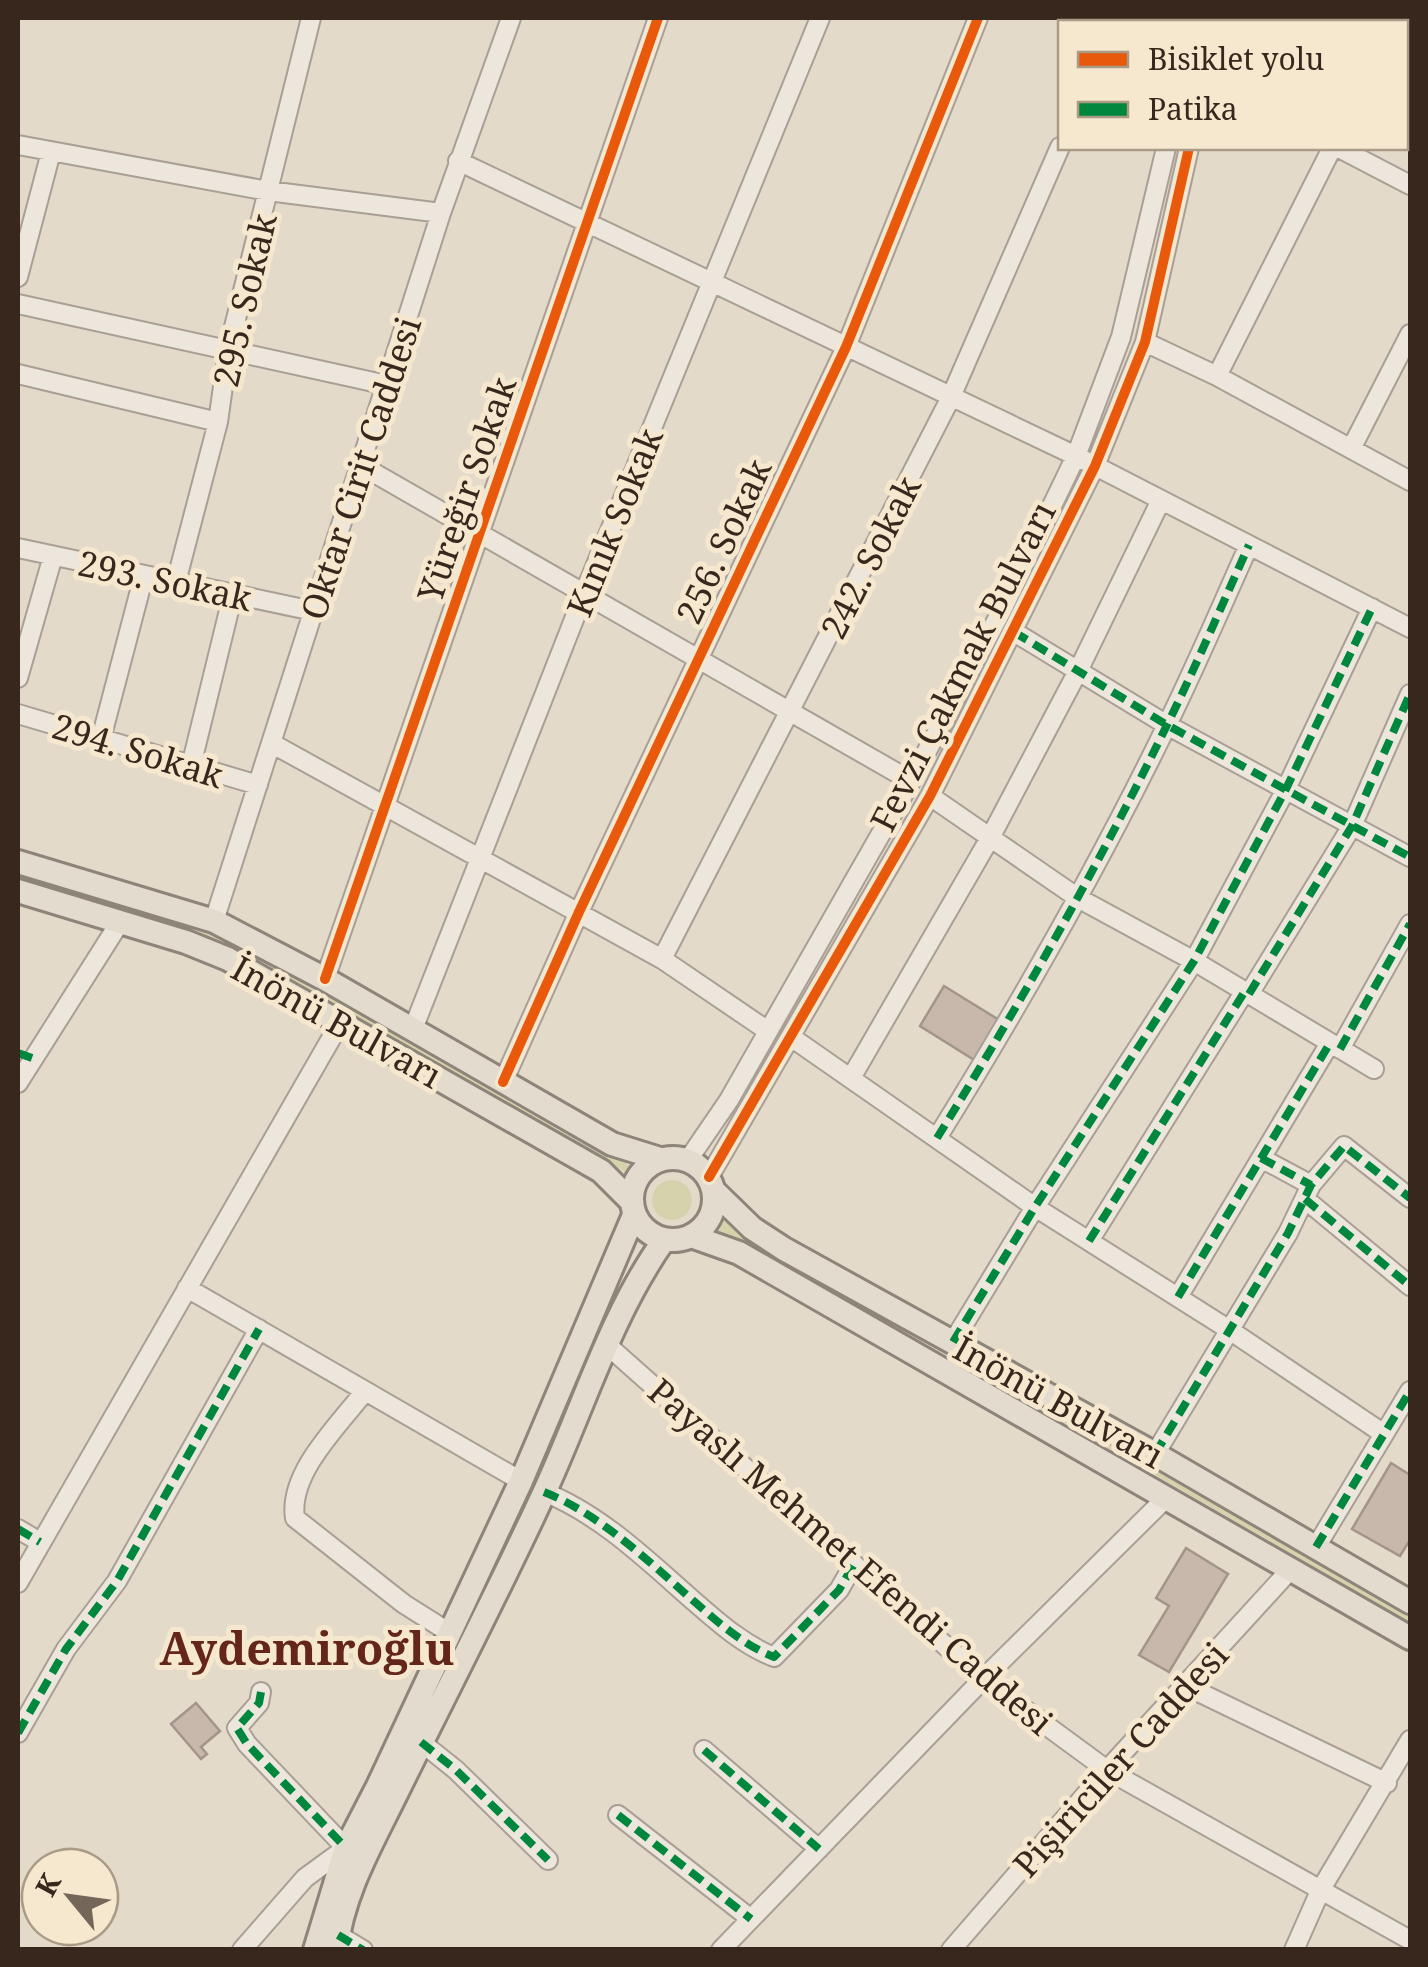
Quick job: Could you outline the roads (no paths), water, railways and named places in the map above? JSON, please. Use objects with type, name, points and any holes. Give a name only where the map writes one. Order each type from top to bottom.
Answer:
[{"type":"main road","name":"İnönü Bulvarı","points":[[18,862],[214,921],[325,978],[612,1144],[660,1159]]},
{"type":"main road","name":"İnönü Bulvarı","points":[[18,891],[228,959],[601,1171],[633,1208]]},
{"type":"main road","points":[[315,1950],[346,1848],[521,1481],[633,1208],[638,1176],[660,1159],[688,1160],[712,1184],[715,1203],[710,1218],[691,1236]]},
{"type":"main road","name":"İnönü Bulvarı","points":[[712,1184],[752,1228],[784,1249],[1155,1454],[1410,1602]]},
{"type":"main road","points":[[633,1208],[641,1226],[664,1240],[691,1236],[739,1252],[1410,1638]]},
{"type":"main road","points":[[337,1942],[364,1856],[458,1673],[544,1492],[636,1283],[664,1240]]},
{"type":"street","name":"295. Sokak","points":[[176,582],[218,422],[228,351],[310,18]]},
{"type":"street","name":"Oktar Cirit Caddesi","points":[[214,921],[441,213],[511,18]]},
{"type":"street","name":"Yüreğir Sokak","points":[[325,978],[658,18]]},
{"type":"street","name":"Kınık Sokak","points":[[412,1029],[584,594],[820,18]]},
{"type":"street","name":"256. Sokak","points":[[503,1082],[579,912],[846,347],[978,18]]},
{"type":"street","points":[[18,145],[268,191],[441,213]]},
{"type":"street","name":"242. Sokak","points":[[662,958],[792,712],[950,398],[1059,150]]},
{"type":"street","name":"Fevzi Çakmak Bulvarı","points":[[688,1160],[718,1119],[911,781],[1076,456],[1121,337],[1166,150]]},
{"type":"street","name":"Fevzi Çakmak Bulvarı","points":[[712,1184],[791,1036],[930,796],[1095,466],[1145,342],[1189,150]]},
{"type":"street","points":[[1217,376],[1335,150]]},
{"type":"street","points":[[1340,150],[1410,185]]},
{"type":"street","points":[[18,277],[52,152]]},
{"type":"street","points":[[458,162],[1076,456],[1410,628]]},
{"type":"street","points":[[18,304],[387,385]]},
{"type":"street","points":[[1352,449],[1410,334]]},
{"type":"street","points":[[1145,342],[1217,376],[1410,481]]},
{"type":"street","points":[[18,374],[218,422]]},
{"type":"street","points":[[362,466],[911,781]]},
{"type":"street","points":[[851,1078],[990,838],[1162,500]]},
{"type":"street","points":[[938,1138],[1078,898],[1168,726],[1249,545]]},
{"type":"street","name":"293. Sokak","points":[[18,548],[314,611]]},
{"type":"street","points":[[18,678],[52,556]]},
{"type":"street","points":[[101,738],[144,575]]},
{"type":"street","points":[[191,766],[233,594]]},
{"type":"street","points":[[953,1342],[1035,1207],[1194,962],[1285,791],[1372,608]]},
{"type":"street","points":[[1014,632],[1168,726],[1410,857]]},
{"type":"street","points":[[1089,1241],[1352,826],[1410,694]]},
{"type":"street","name":"294. Sokak","points":[[18,714],[258,785]]},
{"type":"street","points":[[271,744],[662,958],[768,1031]]},
{"type":"street","points":[[930,796],[1078,898],[1374,1069]]},
{"type":"street","points":[[18,1083],[120,922]]},
{"type":"street","points":[[1178,1298],[1260,1158],[1410,924]]},
{"type":"street","points":[[18,1583],[340,1023]]},
{"type":"street","points":[[791,1036],[1035,1207],[1384,1434]]},
{"type":"street","points":[[1155,1454],[1308,1192],[1344,1146],[1410,1198]]},
{"type":"street","points":[[1260,1158],[1308,1192],[1410,1286]]},
{"type":"street","points":[[187,1288],[521,1481]]},
{"type":"street","points":[[18,1733],[66,1649],[118,1581],[258,1329]]},
{"type":"street","name":"Payaslı Mehmet Efendi Caddesi","points":[[607,1345],[983,1679],[1107,1770],[1410,1940]]},
{"type":"street","points":[[365,1391],[300,1477],[294,1499],[295,1518],[404,1604],[450,1633]]},
{"type":"street","points":[[1316,1547],[1410,1391]]},
{"type":"street","points":[[544,1492],[562,1499],[620,1538],[722,1625],[758,1651],[774,1657],[839,1590],[854,1564]]},
{"type":"street","points":[[721,1950],[983,1679],[1167,1497]]},
{"type":"street","points":[[18,1529],[40,1542]]},
{"type":"street","name":"Pişiriciler Caddesi","points":[[951,1950],[1107,1770],[1290,1570]]},
{"type":"street","points":[[1186,1686],[1387,1783]]},
{"type":"street","points":[[242,1950],[304,1878],[346,1848],[246,1744],[237,1728],[259,1703],[260,1692]]},
{"type":"street","points":[[1294,1950],[1321,1889],[1410,1740]]},
{"type":"street","points":[[420,1742],[456,1770],[548,1860]]},
{"type":"street","points":[[704,1750],[819,1849]]},
{"type":"street","points":[[618,1815],[751,1919]]},
{"type":"street","points":[[337,1942],[363,1950]]},
{"type":"district","name":"Aydemiroğlu","points":[[307,1647]]}]
